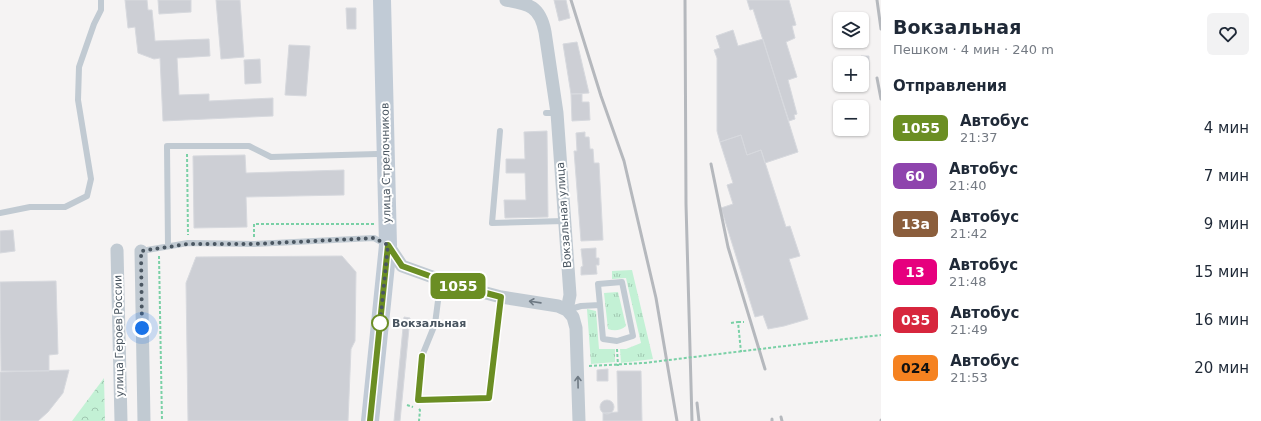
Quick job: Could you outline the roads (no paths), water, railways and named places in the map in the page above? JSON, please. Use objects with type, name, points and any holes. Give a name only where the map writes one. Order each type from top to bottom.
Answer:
[{"type":"main road","name":"улица Стрелочников","points":[[370,421],[388,245],[382,0]]},
{"type":"street","name":"Вокзальная улица","points":[[506,0],[522,3],[535,9],[540,14],[544,27],[564,221],[570,295],[567,310]]},
{"type":"street","points":[[388,245],[402,266],[452,284],[501,297],[558,306],[567,310],[573,317],[576,328],[579,421]]},
{"type":"street","name":"улица Героев России","points":[[117,250],[121,421]]},
{"type":"street","points":[[141,251],[144,421]]},
{"type":"lane","points":[[0,213],[30,207],[65,207],[87,196],[91,180],[78,100],[78,67],[101,10],[101,0]]},
{"type":"lane","points":[[500,131],[492,223],[564,221]]},
{"type":"lane","points":[[168,246],[167,146],[250,146],[272,157],[377,154]]},
{"type":"lane","points":[[141,251],[188,244],[254,244],[374,238],[388,245]]},
{"type":"lane","points":[[622,282],[633,336],[617,341],[603,339],[600,305],[598,284],[622,282]]},
{"type":"lane","points":[[452,284],[440,293],[435,324],[422,356],[418,400],[489,398],[501,297]]},
{"type":"lane","points":[[567,310],[580,306],[600,305]]},
{"type":"railway","points":[[571,0],[601,96],[624,161],[656,298],[677,421]]},
{"type":"railway","points":[[685,0],[686,204],[692,421]]},
{"type":"railway","points":[[877,0],[881,29]]},
{"type":"railway","points":[[877,78],[881,99]]},
{"type":"railway","points":[[711,164],[728,247],[765,369]]},
{"type":"railway","points":[[697,403],[699,421]]},
{"type":"railway","points":[[781,417],[782,421]]},
{"type":"place","name":"Вокзальная","points":[[380,323]]}]
